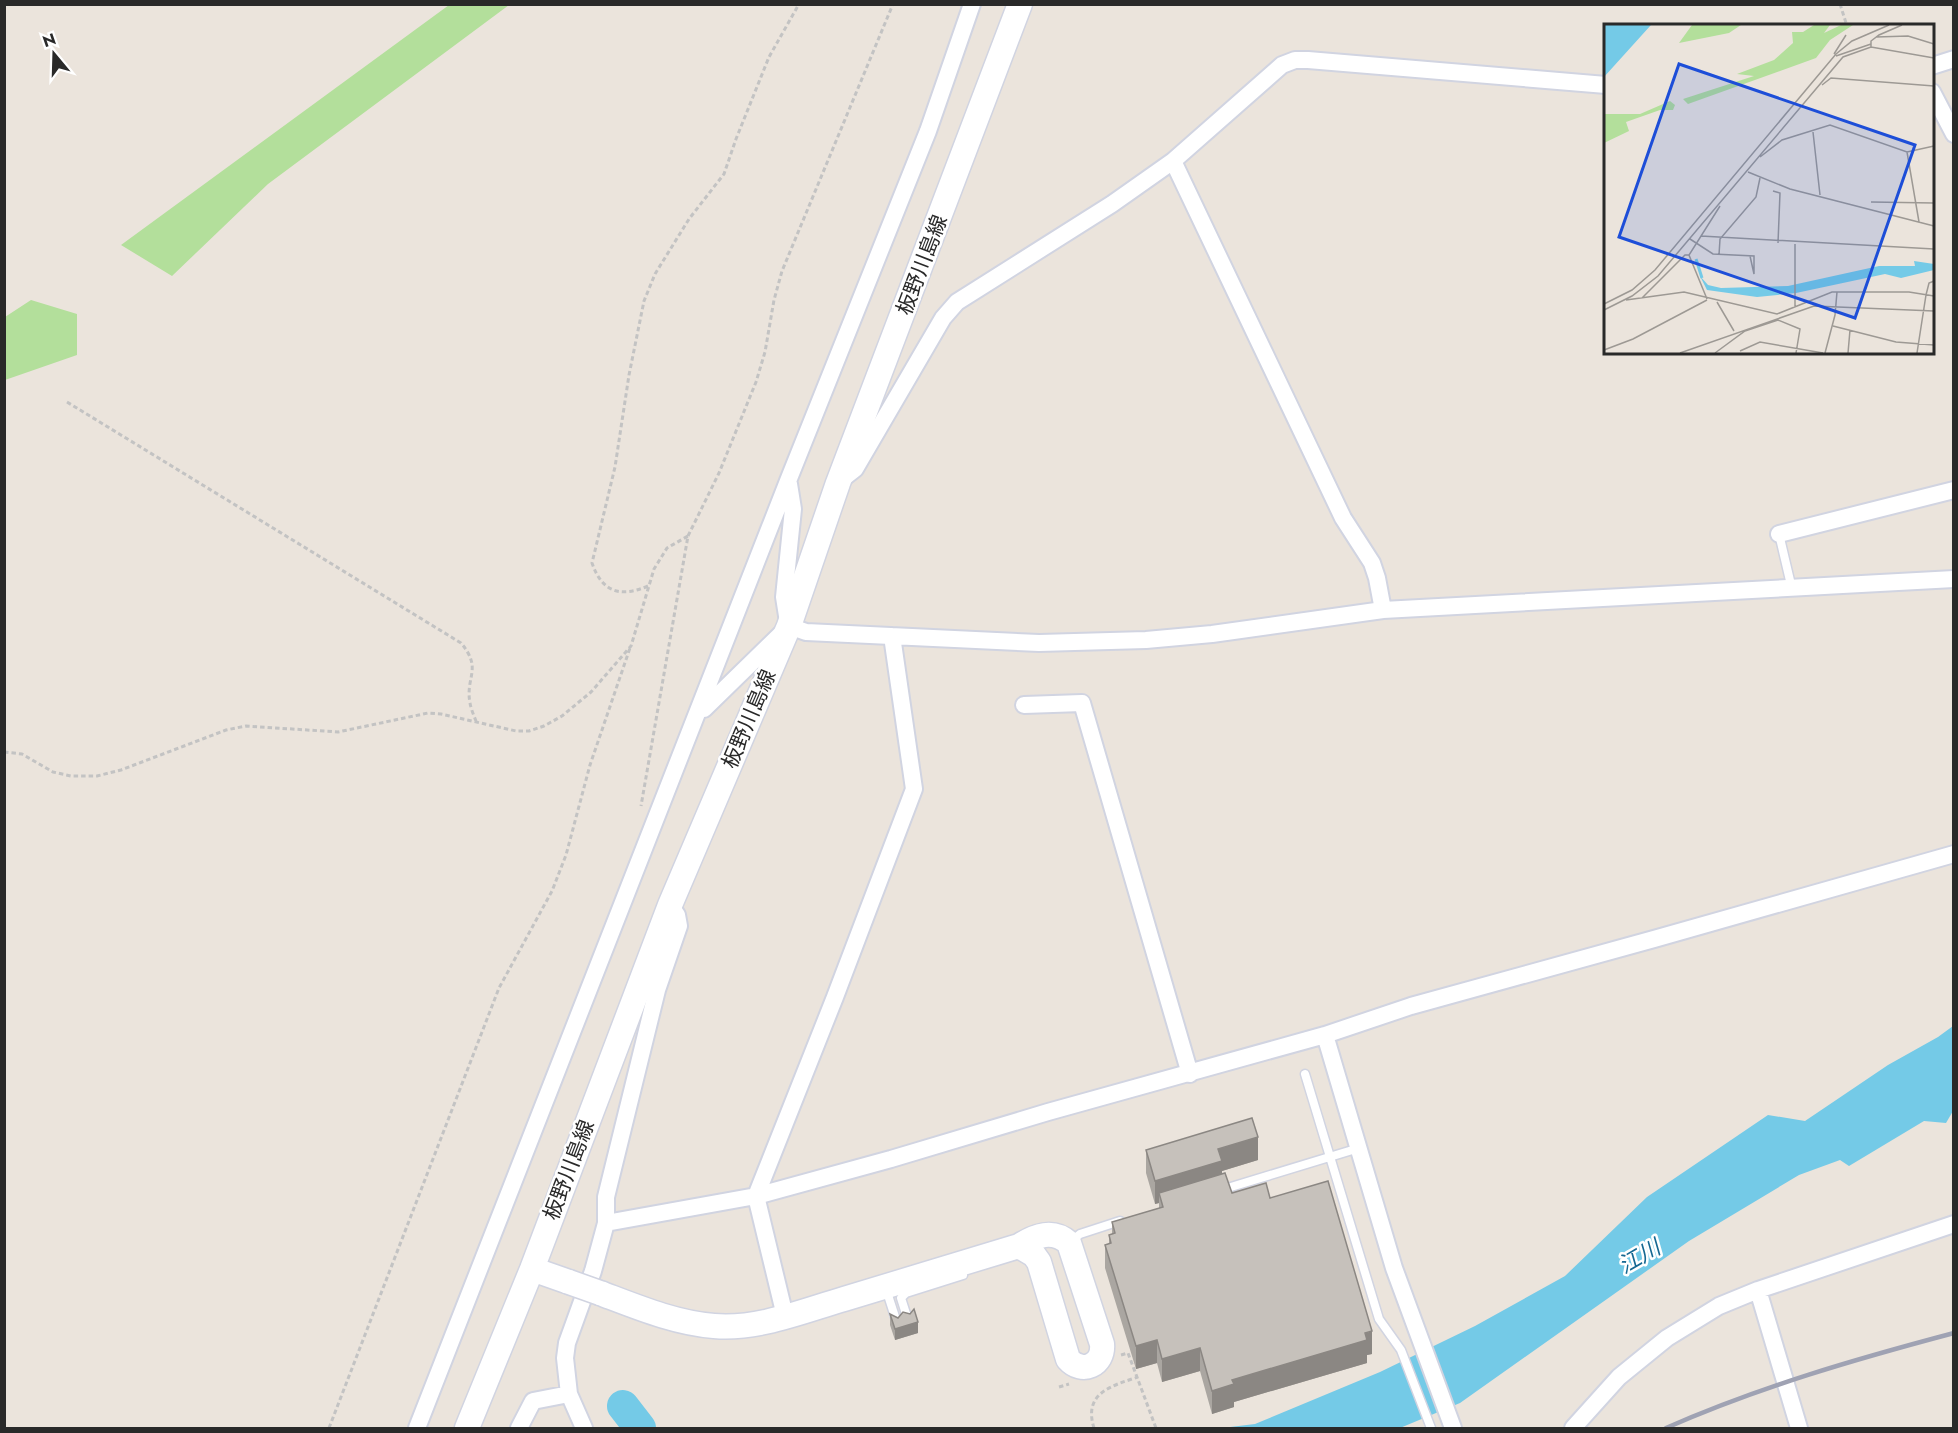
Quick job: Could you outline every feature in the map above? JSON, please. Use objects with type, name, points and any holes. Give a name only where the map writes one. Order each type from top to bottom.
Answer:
[{"type":"main road","name":"板野川島線","points":[[467,1428],[532,1269],[670,905],[789,626],[838,483],[1020,4]]},
{"type":"main road","points":[[532,1269],[655,1313],[695,1324],[740,1326],[785,1316],[885,1286],[1024,1252],[1039,1262],[1068,1359],[1080,1367],[1091,1366],[1102,1354],[1102,1344],[1069,1243],[1061,1236],[1051,1233],[1029,1240],[1024,1252]]},
{"type":"street","points":[[417,1428],[788,481],[928,131],[972,4]]},
{"type":"street","points":[[1934,65],[1953,59]]},
{"type":"street","points":[[838,483],[855,469],[943,318],[957,302],[1112,204],[1173,161],[1282,65],[1295,60],[1320,61],[1604,85]]},
{"type":"street","points":[[1934,96],[1953,134]]},
{"type":"street","points":[[1173,161],[1343,518],[1372,563],[1383,610]]},
{"type":"street","points":[[788,481],[793,509],[784,597],[789,626]]},
{"type":"street","points":[[1779,534],[1953,490]]},
{"type":"street","points":[[789,626],[806,632],[1039,643],[1146,640],[1212,634],[1383,610],[1953,579]]},
{"type":"street","points":[[698,714],[789,626]]},
{"type":"street","points":[[785,1316],[756,1197],[914,789],[892,636]]},
{"type":"street","points":[[1024,705],[1082,703],[1190,1074]]},
{"type":"street","points":[[606,1223],[756,1197],[1325,1035],[1411,1006],[1953,854]]},
{"type":"street","points":[[584,1428],[569,1394],[565,1358],[567,1343],[593,1270],[606,1223],[606,1197],[657,990],[679,926],[677,915],[670,905]]},
{"type":"street","points":[[1325,1035],[1394,1268],[1452,1425]]},
{"type":"street","points":[[1573,1428],[1619,1377],[1667,1338],[1719,1306],[1758,1290],[1953,1224]]},
{"type":"street","points":[[1758,1290],[1799,1428]]},
{"type":"street","points":[[519,1428],[533,1401],[569,1394]]},
{"type":"lane","points":[[1779,534],[1792,589]]},
{"type":"lane","points":[[1305,1074],[1379,1319],[1401,1350],[1431,1428]]},
{"type":"lane","points":[[1216,1192],[1359,1148]]},
{"type":"lane","points":[[1069,1243],[1080,1234],[1125,1220]]},
{"type":"lane","points":[[908,1320],[901,1298],[906,1293],[975,1272]]},
{"type":"lane","points":[[885,1286],[897,1323]]},
{"type":"path","points":[[649,586],[635,592],[622,593],[614,590],[603,584],[592,563],[615,467],[629,375],[644,300],[655,274],[689,219],[724,174],[735,138],[769,57],[799,4]]},
{"type":"path","points":[[640,812],[688,536],[719,474],[756,382],[765,352],[782,270],[893,4]]},
{"type":"path","points":[[1840,4],[1846,24]]},
{"type":"path","points":[[67,402],[461,643],[473,664],[469,702],[476,722]]},
{"type":"path","points":[[329,1428],[499,988],[552,891],[566,855],[590,765],[631,646],[654,569],[667,548],[688,536]]},
{"type":"path","points":[[4,752],[22,754],[54,772],[71,776],[97,776],[121,770],[226,729],[246,726],[338,732],[428,713],[516,731],[530,731],[562,716],[591,692],[631,646]]},
{"type":"path","points":[[1116,1356],[1128,1353],[1156,1428]]},
{"type":"path","points":[[1094,1428],[1091,1421],[1092,1407],[1100,1392],[1110,1386],[1138,1377]]},
{"type":"green space","points":[[449,5],[509,5],[268,184],[172,276],[121,245]]},
{"type":"green space","points":[[31,300],[77,314],[77,355],[5,380],[5,317]]},
{"type":"water","points":[[1953,1026],[1953,1111],[1946,1123],[1924,1121],[1849,1166],[1840,1160],[1799,1175],[1689,1241],[1460,1403],[1400,1428],[1222,1428],[1255,1424],[1380,1372],[1475,1326],[1565,1276],[1647,1197],[1768,1115],[1805,1121],[1888,1065]]},
{"type":"building","points":[[1252,1118],[1258,1137],[1218,1149],[1222,1161],[1155,1181],[1146,1150]]},
{"type":"building","points":[[1225,1173],[1232,1193],[1266,1183],[1270,1198],[1328,1181],[1372,1331],[1365,1333],[1367,1340],[1232,1380],[1234,1384],[1212,1391],[1200,1348],[1162,1359],[1157,1340],[1136,1346],[1105,1245],[1111,1243],[1109,1235],[1115,1233],[1112,1222],[1163,1207],[1159,1193]]},
{"type":"building","points":[[914,1309],[918,1322],[895,1329],[890,1314],[898,1318],[903,1312],[910,1314]]},
{"type":"waterway","name":"江川","points":[[623,1406],[640,1428]]},
{"type":"railway","points":[[1666,1428],[1701,1413],[1808,1375],[1954,1333]]}]
